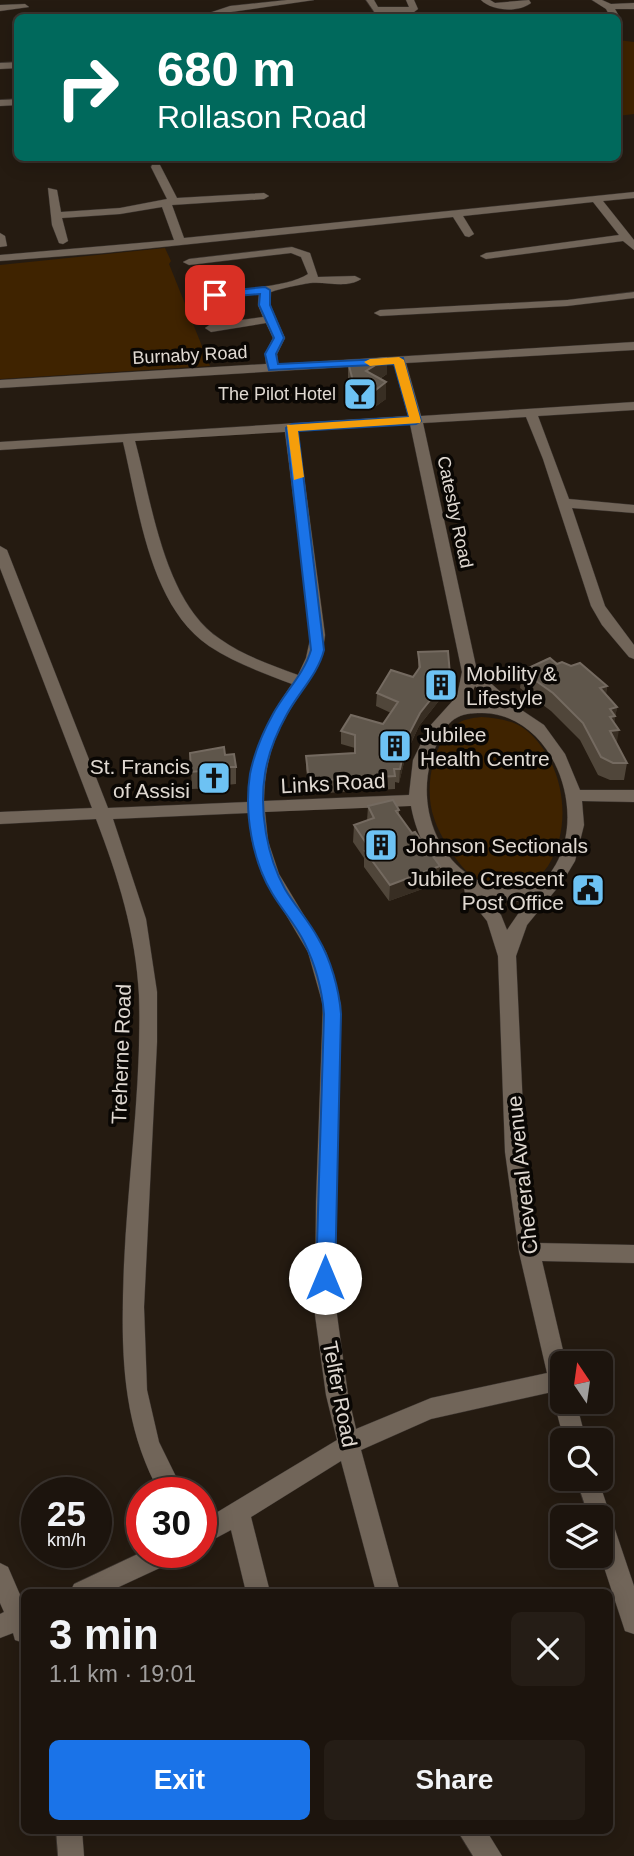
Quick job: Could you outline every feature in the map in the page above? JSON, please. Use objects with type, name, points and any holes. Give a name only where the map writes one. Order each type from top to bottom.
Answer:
[{"type":"street","points":[[210,14],[255,3],[296,4],[310,0]]},
{"type":"street","points":[[370,0],[377,11]]},
{"type":"street","points":[[371,14],[377,11],[414,9],[410,0]]},
{"type":"street","points":[[485,0],[493,6],[523,5],[527,3],[526,0]]},
{"type":"street","points":[[596,0],[609,7],[614,14]]},
{"type":"street","points":[[0,8],[25,3]]},
{"type":"street","points":[[609,7],[634,5]]},
{"type":"street","points":[[156,167],[170,202],[178,237]]},
{"type":"street","points":[[52,190],[59,233],[63,241]]},
{"type":"street","points":[[93,242],[456,213],[634,195]]},
{"type":"street","points":[[57,215],[120,211],[170,202],[264,196]]},
{"type":"street","points":[[596,199],[634,247]]},
{"type":"street","points":[[456,213],[475,234],[457,235]]},
{"type":"street","points":[[0,258],[271,226]]},
{"type":"street","points":[[486,256],[625,237]]},
{"type":"street","points":[[189,262],[239,252],[301,251],[306,255],[314,275],[311,279]]},
{"type":"street","points":[[200,296],[214,292],[265,290],[311,279],[326,282],[355,279]]},
{"type":"street","points":[[265,290],[264,305],[279,338],[271,354],[273,368]]},
{"type":"street","points":[[380,313],[524,306],[634,295]]},
{"type":"street","points":[[211,328],[271,319]]},
{"type":"street","name":"Burnaby Road","points":[[0,384],[634,346]]},
{"type":"street","name":"Catesby Road","points":[[399,360],[416,421],[470,672]]},
{"type":"street","points":[[0,446],[634,406]]},
{"type":"street","points":[[530,412],[598,606],[607,622],[634,654]]},
{"type":"street","name":"Telfer Road","points":[[292,428],[318,635],[314,662],[269,736],[258,774],[256,807],[259,834],[270,873],[278,891],[312,941],[331,994],[326,1315],[330,1355],[349,1446],[387,1589]]},
{"type":"street","points":[[128,438],[164,576],[180,607],[212,641],[246,661],[301,682]]},
{"type":"street","points":[[564,503],[634,509]]},
{"type":"street","name":"Treherne Road","points":[[0,550],[129,888],[142,942],[148,991],[148,1053],[138,1174],[132,1345],[137,1408],[156,1467],[163,1477]]},
{"type":"street","points":[[470,672],[486,689],[541,731],[559,755],[574,795],[576,816],[569,856],[549,887],[532,894],[497,897],[464,883],[435,850],[415,800],[419,765],[429,738],[465,696],[470,672]]},
{"type":"street","points":[[454,712],[482,706],[513,709]]},
{"type":"street","points":[[574,795],[634,796]]},
{"type":"street","name":"Links Road","points":[[0,818],[415,800]]},
{"type":"street","name":"Cheveral Avenue","points":[[464,883],[495,919],[507,956]]},
{"type":"street","name":"Cheveral Avenue","points":[[549,887],[535,901],[512,934],[507,956],[515,1152],[529,1252],[553,1351]]},
{"type":"street","points":[[495,919],[520,911],[535,901]]},
{"type":"street","points":[[529,1252],[634,1254]]},
{"type":"street","points":[[217,1525],[390,1424],[462,1399],[550,1392]]},
{"type":"street","points":[[238,1513],[257,1589]]},
{"type":"street","points":[[613,1558],[634,1622]]},
{"type":"street","points":[[89,1589],[134,1568]]},
{"type":"street","points":[[0,1575],[17,1623]]},
{"type":"street","points":[[69,1834],[71,1856]]},
{"type":"street","points":[[473,1834],[489,1856]]},
{"type":"shaded area","points":[[621,40],[634,42],[634,114],[621,116]]},
{"type":"shaded area","points":[[165,248],[210,366],[0,379],[0,265]]},
{"type":"shaded area","points":[[481,717],[505,720],[526,730],[539,743],[557,776],[562,813],[556,850],[545,870],[537,877],[522,882],[492,884],[471,875],[448,847],[431,807],[432,768],[441,744],[459,723]]},
{"type":"building","points":[[387,358],[366,371],[386,382],[373,392],[354,385],[348,362]]},
{"type":"building","points":[[448,651],[450,675],[420,713],[406,740],[400,769],[394,769],[395,776],[309,781],[306,756],[355,753],[355,735],[341,731],[351,715],[383,724],[398,702],[377,693],[391,670],[413,677],[420,667],[418,652]]},
{"type":"building","points":[[550,658],[557,664],[562,662],[571,666],[580,663],[607,686],[600,688],[617,707],[610,709],[615,716],[610,717],[619,730],[610,731],[627,763],[613,763],[601,757],[583,723],[553,693],[522,671]]},
{"type":"building","points":[[224,747],[225,755],[234,754],[236,767],[224,767],[225,771],[191,772],[190,753]]},
{"type":"building","points":[[393,800],[399,810],[396,811],[440,866],[390,885],[365,851],[370,849],[354,825],[374,818],[368,806]]},
{"type":"slow traffic","points":[[298,477],[292,428],[416,421],[399,360],[370,362]]},
{"type":"place","name":"The Pilot Hotel","points":[[360,394]]},
{"type":"place","name":"Mobility & Lifestyle","points":[[441,685]]},
{"type":"place","name":"Jubilee Health Centre","points":[[395,746]]},
{"type":"place","name":"St. Francis of Assisi","points":[[214,778]]},
{"type":"place","name":"Johnson Sectionals","points":[[381,845]]},
{"type":"place","name":"Jubilee Crescent Post Office","points":[[588,890]]},
{"type":"route","points":[[215,295],[265,290],[264,305],[279,338],[272,347],[273,368],[399,360],[416,421],[292,428],[318,635],[317,650],[314,662],[269,736],[261,757],[256,807],[259,834],[270,873],[278,891],[312,941],[320,957],[331,994],[333,1014],[325,1278]]}]
